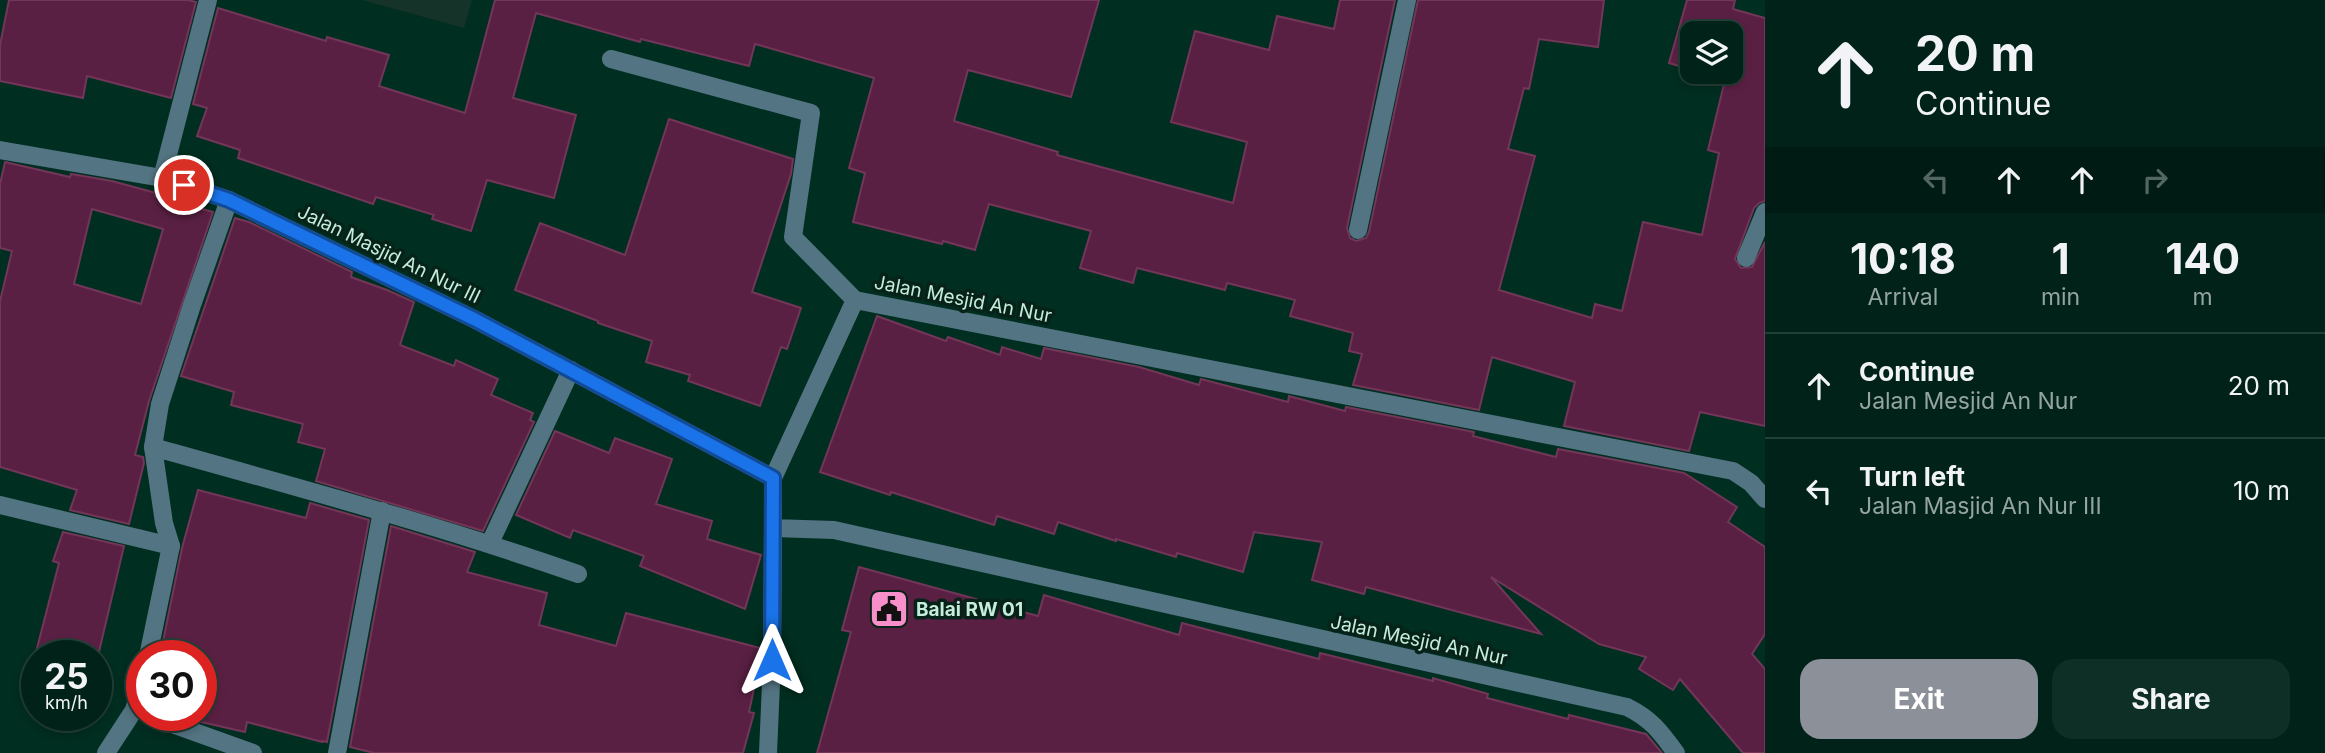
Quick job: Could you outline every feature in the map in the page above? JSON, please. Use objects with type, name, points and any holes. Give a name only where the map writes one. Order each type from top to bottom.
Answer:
[{"type":"street","points":[[162,178],[208,0]]},
{"type":"street","points":[[1358,230],[1407,0]]},
{"type":"street","points":[[611,59],[811,113],[793,237],[855,300]]},
{"type":"street","name":"Jalan Masjid An Nur III","points":[[0,150],[162,178],[229,200],[476,320],[773,478]]},
{"type":"street","points":[[151,640],[171,546],[164,523],[153,447],[160,404],[191,305],[229,200]]},
{"type":"street","points":[[1746,258],[1765,212]]},
{"type":"street","name":"Jalan Mesjid An Nur","points":[[1676,753],[1657,727],[1644,716],[1626,707],[834,530],[773,528],[773,478],[855,300],[1733,471],[1751,483],[1765,499]]},
{"type":"street","points":[[490,543],[571,370]]},
{"type":"street","points":[[153,447],[490,543],[578,574]]},
{"type":"street","points":[[0,505],[171,546]]},
{"type":"street","points":[[337,753],[382,511]]},
{"type":"street","points":[[768,753],[773,528]]},
{"type":"street","points":[[107,753],[126,731]]},
{"type":"street","points":[[192,731],[253,753]]},
{"type":"shaded area","points":[[362,0],[472,0],[464,28]]},
{"type":"building","points":[[9,0],[196,2],[171,98],[87,76],[83,98],[0,81],[0,45]]},
{"type":"building","points":[[495,0],[1099,0],[1071,97],[968,70],[954,121],[1058,152],[1057,155],[1233,203],[1247,142],[1171,122],[1195,31],[1269,50],[1277,16],[1334,29],[1340,0],[1395,0],[1347,228],[1350,238],[1356,241],[1366,238],[1369,232],[1418,0],[1604,0],[1598,47],[1539,39],[1529,89],[1524,88],[1508,149],[1535,156],[1499,290],[1592,318],[1595,304],[1622,311],[1643,222],[1702,235],[1719,153],[1708,150],[1724,84],[1743,84],[1743,21],[1681,21],[1687,0],[1735,0],[1733,9],[1765,18],[1765,201],[1754,208],[1735,259],[1741,268],[1752,267],[1765,242],[1765,426],[1700,412],[1689,451],[1564,426],[1575,382],[1492,357],[1479,410],[1353,385],[1362,354],[1349,351],[1353,333],[1290,316],[1295,300],[1227,283],[1225,290],[1137,268],[1133,283],[1080,268],[1091,231],[989,204],[975,250],[853,222],[865,173],[849,168],[874,78],[755,44],[749,66],[641,39],[640,42],[536,13],[513,98],[576,115],[554,198],[487,180],[471,231],[432,219],[434,215],[376,197],[373,204],[238,158],[240,150],[197,136],[207,108],[193,104],[218,8],[326,41],[327,37],[389,55],[379,86],[465,113]]},
{"type":"building","points":[[1680,24],[1680,66],[1669,63]]},
{"type":"building","points":[[669,119],[793,159],[791,174],[752,292],[801,308],[787,349],[781,347],[760,406],[688,381],[690,375],[646,362],[652,341],[515,290],[540,223],[625,255]]},
{"type":"building","points":[[5,162],[70,177],[71,174],[112,181],[213,212],[149,401],[135,455],[143,457],[144,463],[129,524],[70,510],[77,490],[0,467],[0,301],[12,251],[0,248],[0,184]],"holes":[[[92,209],[163,229],[141,304],[74,284]]]},
{"type":"building","points":[[235,218],[249,222],[352,272],[351,277],[414,302],[400,345],[454,366],[456,360],[498,379],[491,395],[533,413],[530,420],[534,422],[483,531],[316,481],[325,449],[298,442],[303,424],[231,405],[234,392],[181,376]]},
{"type":"building","points":[[877,316],[946,341],[948,337],[1000,355],[1002,347],[1041,359],[1044,348],[1139,367],[1199,385],[1201,379],[1288,402],[1289,396],[1345,411],[1346,407],[1474,432],[1473,436],[1556,457],[1558,449],[1684,473],[1737,507],[1728,522],[1765,547],[1765,634],[1752,654],[1765,669],[1765,753],[1743,753],[1680,679],[1673,690],[1639,669],[1646,657],[1599,644],[1491,577],[1541,634],[1366,587],[1364,594],[1312,580],[1322,542],[1254,532],[1243,572],[1177,553],[1176,557],[1116,541],[1058,522],[1054,534],[997,516],[994,525],[820,472]]},
{"type":"building","points":[[555,431],[609,453],[615,438],[672,459],[656,504],[712,521],[707,539],[761,555],[745,609],[640,566],[644,556],[573,530],[570,538],[516,515]]},
{"type":"building","points":[[198,490],[306,518],[310,503],[369,520],[327,742],[247,722],[245,732],[217,726],[217,640],[163,640],[182,548]]},
{"type":"building","points":[[391,526],[475,552],[467,572],[547,593],[539,625],[616,646],[626,613],[760,648],[749,712],[754,713],[743,753],[374,753],[350,747]]},
{"type":"building","points":[[63,532],[124,546],[102,640],[39,640],[59,563],[53,561]]},
{"type":"building","points":[[859,567],[1038,616],[1044,595],[1179,635],[1182,623],[1319,659],[1320,653],[1433,681],[1433,678],[1488,694],[1487,698],[1568,719],[1569,715],[1646,734],[1662,753],[817,753],[851,632],[842,630]]},
{"type":"place","name":"Balai RW 01","points":[[889,609]]},
{"type":"route","points":[[184,185],[229,200],[476,320],[773,478],[772,660]]}]
